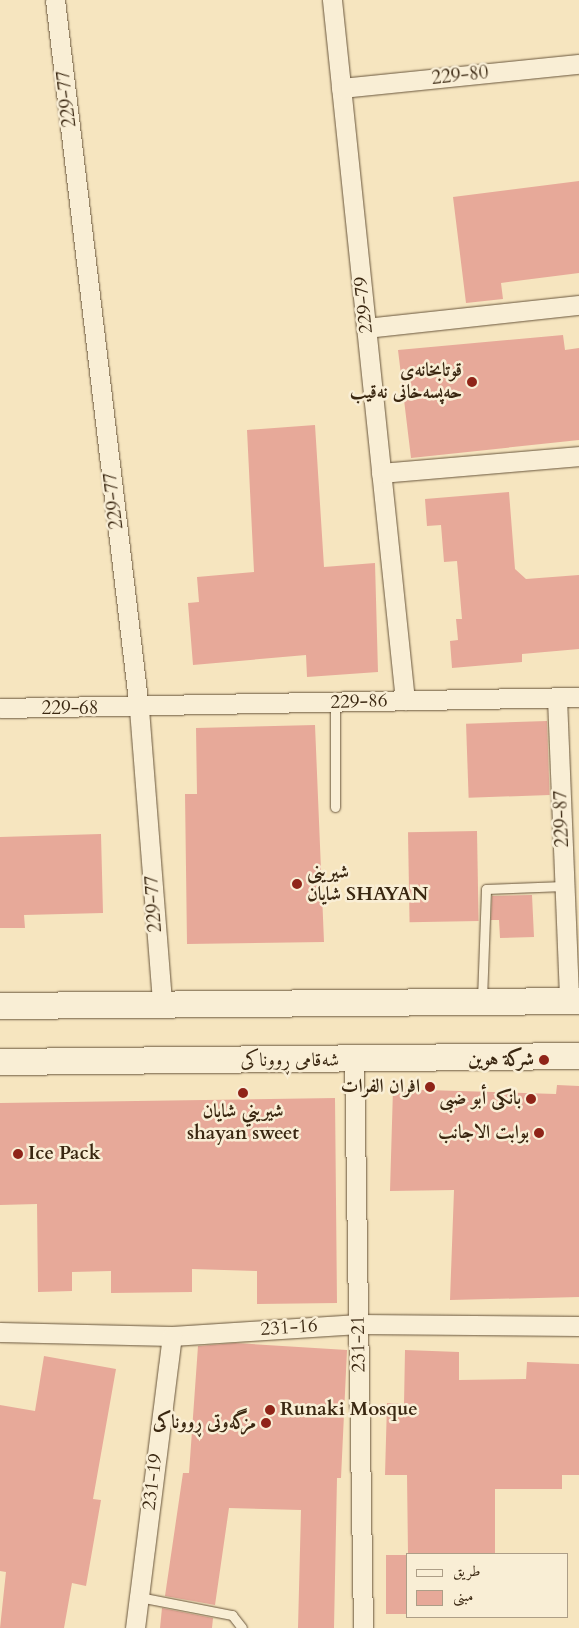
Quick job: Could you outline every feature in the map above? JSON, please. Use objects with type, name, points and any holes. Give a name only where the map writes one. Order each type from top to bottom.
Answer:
[{"type":"main road","points":[[0,1006],[574,1001]]},
{"type":"main road","name":"شەقامی ڕووناکی","points":[[0,1062],[354,1061],[579,1056]]},
{"type":"street","name":"229-77","points":[[55,0],[139,709],[162,1004]]},
{"type":"street","name":"229-79","points":[[332,0],[405,700]]},
{"type":"street","name":"229-80","points":[[341,88],[579,64]]},
{"type":"street","points":[[366,328],[579,305]]},
{"type":"street","points":[[381,473],[579,456]]},
{"type":"street","name":"229-86","points":[[139,709],[405,700],[579,697]]},
{"type":"street","name":"229-87","points":[[557,698],[564,886],[574,1001]]},
{"type":"street","name":"229-68","points":[[0,708],[139,709]]},
{"type":"street","name":"231-21","points":[[354,1061],[362,1628]]},
{"type":"street","name":"231-16","points":[[0,1332],[172,1336],[359,1324],[579,1326]]},
{"type":"street","name":"231-19","points":[[135,1628],[172,1336]]},
{"type":"lane","points":[[335,702],[335,808]]},
{"type":"lane","points":[[482,1002],[486,889],[564,886]]},
{"type":"lane","points":[[139,1597],[232,1615],[242,1628]]},
{"type":"building","points":[[579,181],[579,273],[501,283],[503,299],[466,303],[453,197]]},
{"type":"building","points":[[563,335],[565,350],[579,348],[579,440],[411,458],[398,350]]},
{"type":"building","points":[[315,425],[324,567],[375,563],[378,672],[307,677],[306,655],[193,665],[188,603],[199,602],[197,577],[254,572],[247,430]]},
{"type":"building","points":[[509,492],[515,569],[526,579],[579,575],[579,649],[522,654],[522,662],[452,668],[450,641],[458,640],[456,619],[462,619],[457,561],[444,562],[441,525],[427,526],[425,499]]},
{"type":"building","points":[[547,721],[550,795],[469,798],[466,724]]},
{"type":"building","points":[[315,725],[324,942],[187,944],[185,794],[197,794],[196,728]]},
{"type":"building","points":[[477,831],[479,921],[410,922],[408,832]]},
{"type":"building","points":[[101,834],[103,913],[24,915],[25,928],[0,928],[0,837]]},
{"type":"building","points":[[532,895],[534,937],[500,938],[499,920],[491,920],[492,896]]},
{"type":"building","points":[[557,1085],[579,1086],[579,1297],[450,1300],[454,1190],[390,1191],[393,1089],[556,1094]]},
{"type":"building","points":[[335,1098],[337,1303],[257,1304],[257,1271],[192,1269],[192,1292],[111,1293],[111,1271],[72,1272],[72,1291],[38,1292],[37,1204],[0,1205],[0,1103]]},
{"type":"building","points":[[235,1343],[347,1350],[341,1478],[337,1478],[334,1628],[298,1628],[301,1510],[229,1508],[215,1605],[165,1596],[183,1473],[189,1473],[198,1346]]},
{"type":"building","points":[[405,1350],[459,1352],[459,1380],[526,1379],[527,1362],[579,1364],[579,1475],[562,1475],[562,1489],[495,1489],[495,1553],[408,1553],[407,1475],[385,1475],[387,1403],[404,1404]]},
{"type":"building","points":[[44,1356],[116,1369],[93,1499],[101,1500],[86,1586],[72,1583],[64,1628],[0,1628],[6,1572],[0,1571],[0,1405],[35,1411]]},
{"type":"building","points":[[386,1555],[406,1555],[406,1614],[386,1614]]},
{"type":"building","points":[[162,1608],[213,1618],[212,1628],[160,1628]]},
{"type":"place","name":"قوتابخانەی حەپسەخانی نەقیب","points":[[472,382]]},
{"type":"place","name":"شيرينى شايان SHAYAN","points":[[297,884]]},
{"type":"place","name":"شركة هوين","points":[[544,1060]]},
{"type":"place","name":"افران الفرات","points":[[430,1087]]},
{"type":"place","name":"شيريني شايان shayan sweet","points":[[243,1093]]},
{"type":"place","name":"بانكى أبو ضبى","points":[[531,1099]]},
{"type":"place","name":"بوابت الاجانب","points":[[539,1133]]},
{"type":"place","name":"Ice Pack","points":[[18,1154]]},
{"type":"place","name":"Runaki Mosque","points":[[270,1410]]},
{"type":"place","name":"مزگەوتی ڕووناکی","points":[[266,1423]]}]
